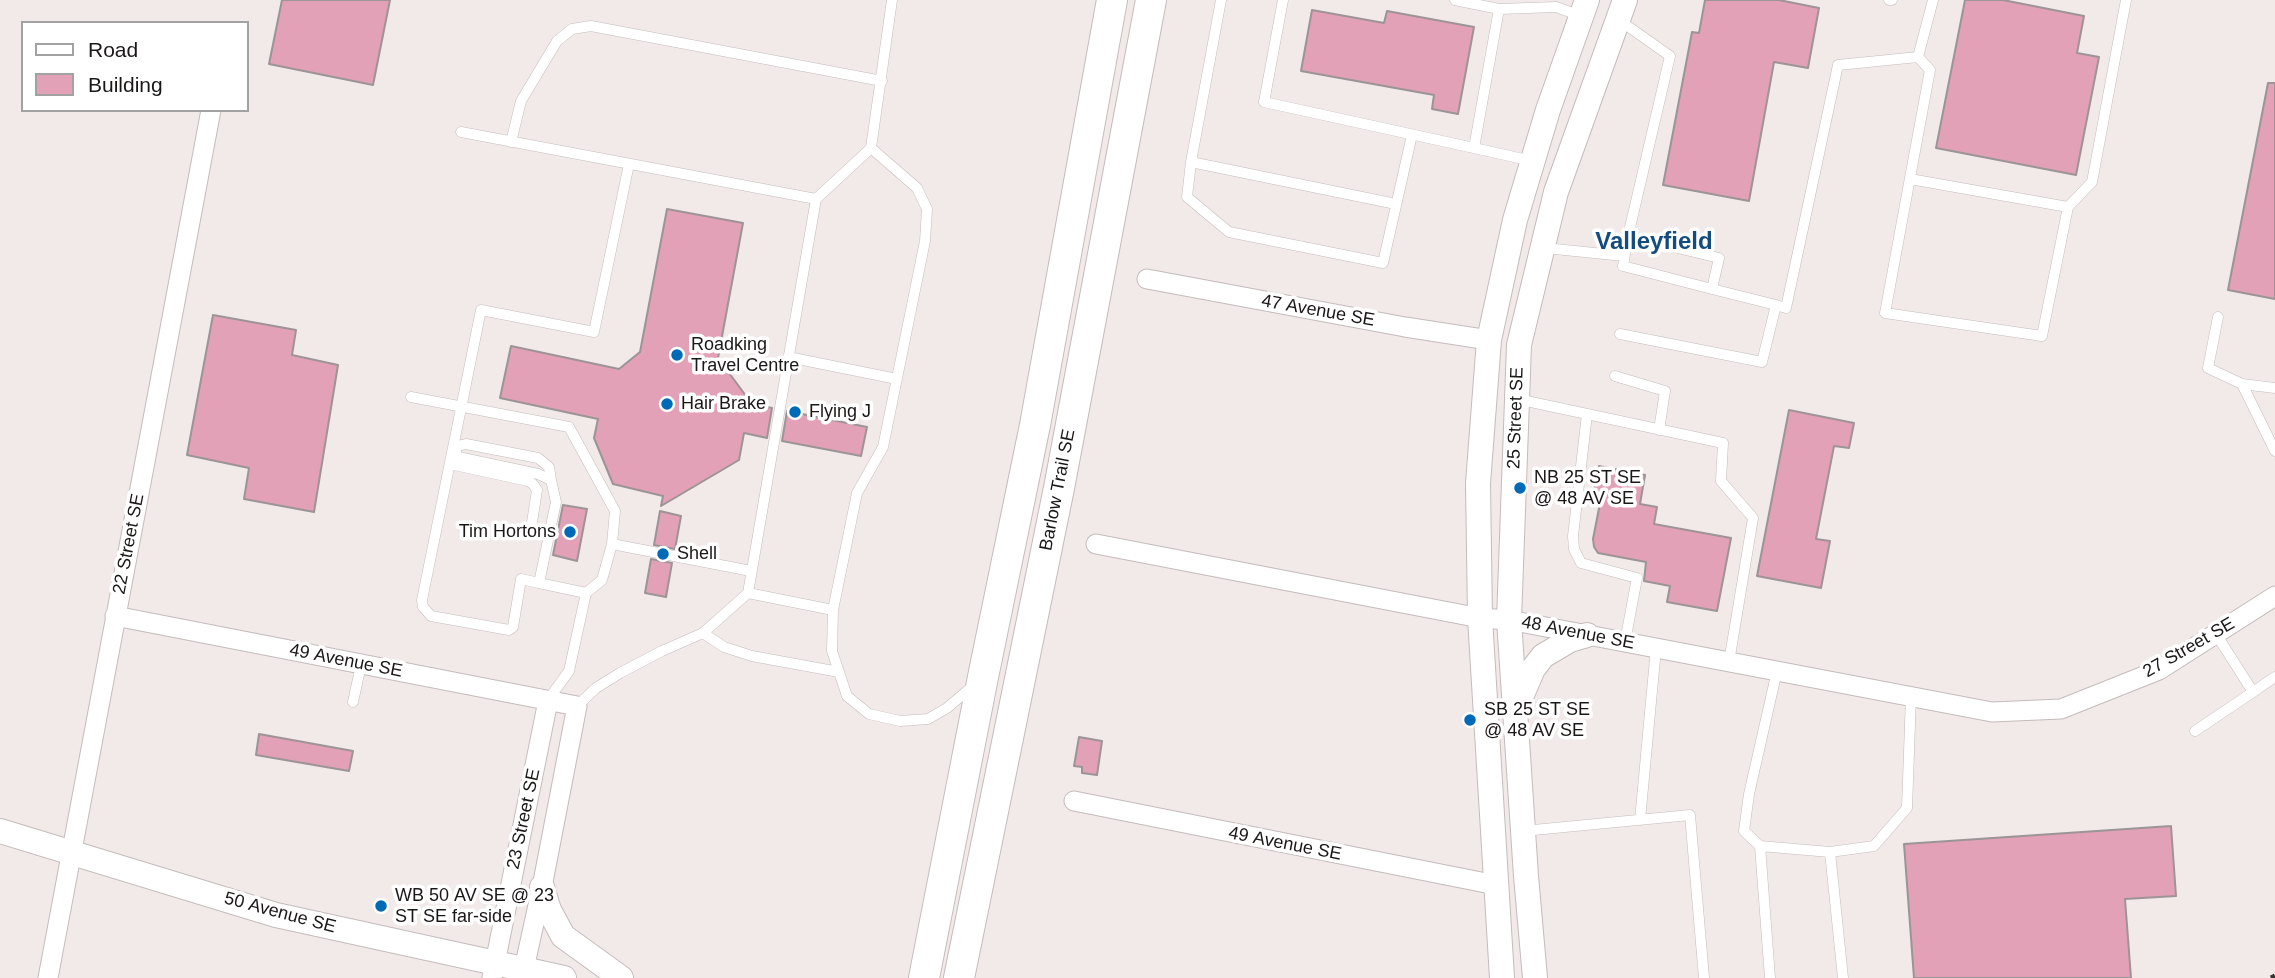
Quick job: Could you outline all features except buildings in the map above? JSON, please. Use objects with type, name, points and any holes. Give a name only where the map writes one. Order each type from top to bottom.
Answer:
[{"type":"main road","name":"Barlow Trail SE","points":[[924,978],[1035,425],[1112,0]]},
{"type":"main road","name":"Barlow Trail SE","points":[[959,978],[1056,502],[1151,0]]},
{"type":"street","name":"25 Street SE","points":[[1502,978],[1480,618],[1478,484],[1489,340],[1515,220],[1584,8]]},
{"type":"street","name":"25 Street SE","points":[[1535,978],[1509,620],[1519,345],[1564,170],[1622,10]]},
{"type":"street","name":"22 Street SE","points":[[48,978],[212,112]]},
{"type":"street","points":[[1533,161],[1564,170]]},
{"type":"street","name":"47 Avenue SE","points":[[1147,279],[1489,340]]},
{"type":"street","name":"48 Avenue SE","points":[[1096,544],[1992,712],[2061,709]]},
{"type":"street","name":"27 Street SE","points":[[2061,709],[2159,670],[2275,596]]},
{"type":"street","name":"49 Avenue SE","points":[[115,616],[577,706]]},
{"type":"street","points":[[1516,712],[1533,669],[1543,656],[1570,640],[1587,635]]},
{"type":"street","name":"23 Street SE","points":[[493,971],[548,701]]},
{"type":"street","name":"23 Street SE","points":[[523,974],[577,706]]},
{"type":"street","name":"49 Avenue SE","points":[[1074,801],[1496,885]]},
{"type":"street","name":"50 Avenue SE","points":[[0,831],[276,915],[493,971],[564,978]]},
{"type":"street","points":[[542,887],[563,936],[621,978]]},
{"type":"lane","points":[[577,706],[596,688],[620,673],[703,633],[748,593],[816,199],[871,148],[892,0]]},
{"type":"lane","points":[[1221,0],[1187,197],[1229,232],[1383,263],[1412,135]]},
{"type":"lane","points":[[1283,0],[1264,102],[1533,161]]},
{"type":"lane","points":[[1455,0],[1499,9],[1584,8]]},
{"type":"lane","points":[[1918,57],[1933,0]]},
{"type":"lane","points":[[1918,57],[1930,70],[1885,313],[2042,336],[2068,207],[2092,182],[2126,0]]},
{"type":"lane","points":[[1474,148],[1499,9]]},
{"type":"lane","points":[[1622,10],[1670,56],[1623,266],[1786,308],[1838,65],[1918,57]]},
{"type":"lane","points":[[511,142],[521,101],[557,41],[572,29],[591,26],[882,81]]},
{"type":"lane","points":[[461,132],[816,199]]},
{"type":"lane","points":[[871,148],[917,188],[927,209],[925,241],[883,447],[857,493],[833,610],[832,652],[847,696],[869,714],[900,721],[928,719],[947,708],[983,677]]},
{"type":"lane","points":[[1191,162],[1396,204]]},
{"type":"lane","points":[[586,593],[521,579],[513,627],[509,630],[431,616],[426,613],[422,600],[481,310],[594,332],[629,164]]},
{"type":"lane","points":[[1910,179],[2068,207]]},
{"type":"lane","points":[[1628,236],[1719,258],[1712,289]]},
{"type":"lane","points":[[1543,248],[1624,256]]},
{"type":"lane","points":[[1620,334],[1762,362],[1776,305]]},
{"type":"lane","points":[[2218,317],[2208,368],[2242,384],[2275,388]]},
{"type":"lane","points":[[788,357],[897,379]]},
{"type":"lane","points":[[1615,376],[1665,391],[1659,430]]},
{"type":"lane","points":[[2242,384],[2275,451]]},
{"type":"lane","points":[[411,397],[569,427],[615,511],[612,544],[602,580],[586,593],[569,671],[548,701]]},
{"type":"lane","points":[[1517,399],[1723,443],[1721,481],[1753,518],[1729,662]]},
{"type":"lane","points":[[1587,414],[1573,536],[1574,549],[1581,563],[1637,578],[1625,642]]},
{"type":"lane","points":[[454,447],[466,444],[538,458],[549,467],[556,502],[539,583]]},
{"type":"lane","points":[[454,447],[457,457],[538,474],[551,480]]},
{"type":"lane","points":[[450,464],[533,484],[537,490],[531,529]]},
{"type":"lane","points":[[612,544],[751,571]]},
{"type":"lane","points":[[748,593],[833,610]]},
{"type":"lane","points":[[703,633],[724,647],[752,656],[839,672]]},
{"type":"lane","points":[[2216,634],[2253,691]]},
{"type":"lane","points":[[1640,820],[1656,648]]},
{"type":"lane","points":[[353,702],[361,664]]},
{"type":"lane","points":[[1777,671],[1749,793],[1744,831],[1760,846],[1830,852],[1874,846],[1907,808],[1911,696]]},
{"type":"lane","points":[[2195,731],[2275,677]]},
{"type":"lane","points":[[1523,831],[1690,815],[1704,978]]},
{"type":"lane","points":[[1760,846],[1770,978]]},
{"type":"lane","points":[[1830,852],[1843,978]]},
{"type":"railway","points":[[2271,978],[2275,976]]},
{"type":"place","name":"Roadking Travel Centre","points":[[677,355]]},
{"type":"place","name":"Hair Brake","points":[[667,404]]},
{"type":"place","name":"Flying J","points":[[795,412]]},
{"type":"place","name":"NB 25 ST SE @ 48 AV SE","points":[[1520,488]]},
{"type":"place","name":"Tim Hortons","points":[[570,532]]},
{"type":"place","name":"Shell","points":[[663,554]]},
{"type":"place","name":"SB 25 ST SE @ 48 AV SE","points":[[1470,720]]},
{"type":"place","name":"WB 50 AV SE @ 23 ST SE far-side","points":[[381,906]]},
{"type":"district","name":"Valleyfield","points":[[1654,242]]}]
